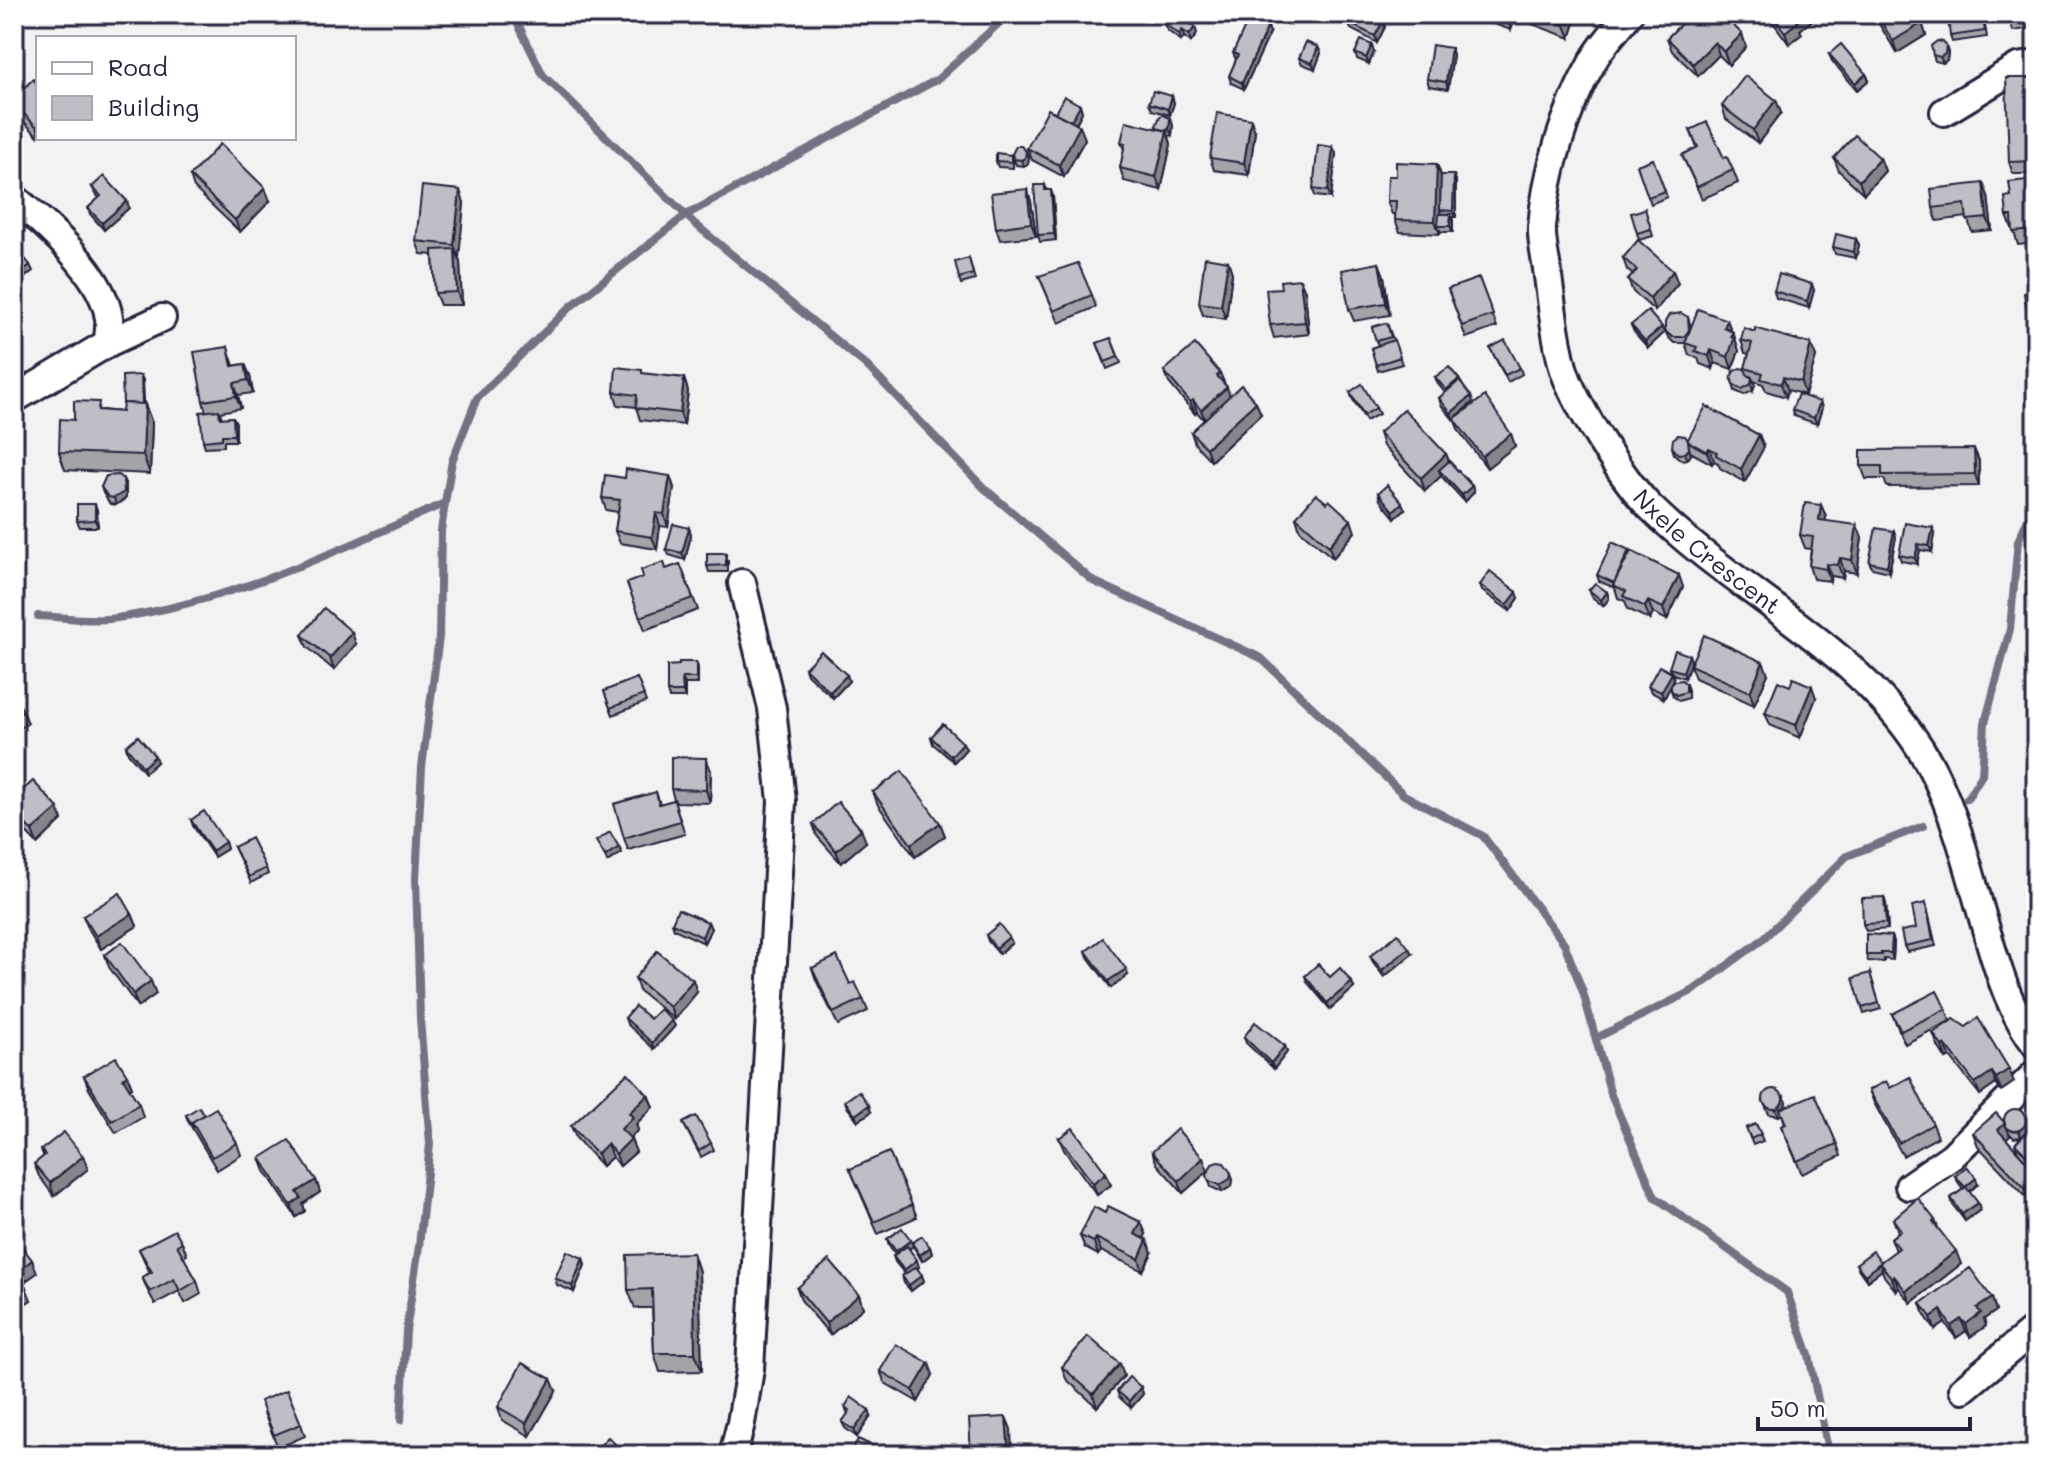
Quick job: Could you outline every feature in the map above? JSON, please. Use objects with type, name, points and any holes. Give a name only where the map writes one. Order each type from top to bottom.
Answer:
[{"type":"street","name":"Nxele Crescent","points":[[1629,14],[1592,61],[1568,116],[1546,201],[1542,229],[1553,318],[1564,369],[1597,436],[1649,506],[1835,655],[1885,702],[1921,750],[1950,813],[2003,986],[2025,1031],[2036,1045]]},
{"type":"street","points":[[1944,112],[2018,67],[2036,64]]},
{"type":"street","points":[[14,198],[45,224],[96,283],[109,319],[108,343]]},
{"type":"street","points":[[14,399],[108,343],[162,318]]},
{"type":"street","points":[[733,1455],[750,1369],[782,801],[772,708],[742,583]]},
{"type":"street","points":[[1909,1186],[1952,1156],[2036,1073]]},
{"type":"street","points":[[1963,1389],[2036,1328]]},
{"type":"building","points":[[1171,14],[1177,14],[1195,27],[1189,35],[1182,30],[1179,34],[1164,24]]},
{"type":"building","points":[[1353,14],[1369,14],[1383,21],[1375,36],[1348,23]]},
{"type":"building","points":[[1489,14],[1512,14],[1509,24]]},
{"type":"building","points":[[1535,14],[1569,14],[1565,25]]},
{"type":"building","points":[[1684,14],[1722,14],[1742,34],[1724,52],[1715,42],[1693,64],[1667,38],[1685,20],[1681,17]]},
{"type":"building","points":[[1771,14],[1800,14],[1795,18],[1798,22],[1785,32]]},
{"type":"building","points":[[1876,14],[1916,14],[1922,23],[1893,41]]},
{"type":"building","points":[[1982,14],[1985,31],[1950,36],[1948,16]]},
{"type":"building","points":[[2008,14],[2029,14],[2029,15],[2009,18]]},
{"type":"building","points":[[1249,18],[1268,26],[1242,83],[1229,76],[1238,55],[1233,53]]},
{"type":"building","points":[[1361,40],[1372,45],[1366,58],[1355,53]]},
{"type":"building","points":[[1937,41],[1946,46],[1945,54],[1940,57],[1933,55],[1931,46]]},
{"type":"building","points":[[1306,42],[1318,47],[1312,63],[1299,58]]},
{"type":"building","points":[[1841,44],[1866,74],[1855,83],[1829,54]]},
{"type":"building","points":[[1432,45],[1451,48],[1446,82],[1427,79]]},
{"type":"building","points":[[1745,76],[1776,100],[1753,130],[1722,106]]},
{"type":"building","points":[[2006,78],[2035,78],[2036,161],[2009,162]]},
{"type":"building","points":[[33,79],[36,83],[36,126],[14,104],[14,98]]},
{"type":"building","points":[[1153,91],[1172,96],[1168,109],[1149,103]]},
{"type":"building","points":[[1064,96],[1080,105],[1071,121],[1055,113]]},
{"type":"building","points":[[1048,109],[1080,126],[1059,165],[1027,148]]},
{"type":"building","points":[[1217,113],[1251,119],[1244,163],[1210,158]]},
{"type":"building","points":[[1160,116],[1170,118],[1169,129],[1165,130],[1156,126]]},
{"type":"building","points":[[1126,121],[1167,131],[1156,177],[1120,168]]},
{"type":"building","points":[[1707,122],[1733,170],[1697,187],[1682,155],[1698,147],[1690,130]]},
{"type":"building","points":[[1855,135],[1880,158],[1859,181],[1834,158]]},
{"type":"building","points":[[220,144],[265,188],[235,220],[190,176]]},
{"type":"building","points":[[1318,145],[1333,147],[1328,191],[1313,189]]},
{"type":"building","points":[[1016,146],[1026,151],[1025,158],[1014,159],[1012,154]]},
{"type":"building","points":[[996,153],[1011,155],[1011,162],[996,161]]},
{"type":"building","points":[[1653,159],[1665,191],[1648,197],[1637,165]]},
{"type":"building","points":[[1396,162],[1437,164],[1435,221],[1395,220],[1396,201],[1387,201],[1388,176],[1396,176]]},
{"type":"building","points":[[1441,175],[1454,175],[1453,211],[1440,210]]},
{"type":"building","points":[[104,176],[127,201],[102,223],[88,208],[101,196],[92,187]]},
{"type":"building","points":[[2036,179],[2036,230],[2013,232],[2012,216],[2007,216],[2005,197],[2011,196],[2009,182]]},
{"type":"building","points":[[1983,183],[1987,218],[1967,220],[1965,204],[1933,208],[1931,189]]},
{"type":"building","points":[[1034,185],[1045,185],[1045,190],[1051,190],[1054,234],[1038,235]]},
{"type":"building","points":[[422,186],[460,190],[454,245],[416,241]]},
{"type":"building","points":[[1027,189],[1031,223],[996,228],[991,193]]},
{"type":"building","points":[[1645,209],[1651,229],[1637,233],[1631,213]]},
{"type":"building","points":[[1439,214],[1451,214],[1450,226],[1438,226]]},
{"type":"building","points":[[1836,234],[1856,239],[1853,252],[1833,247]]},
{"type":"building","points":[[1638,240],[1673,271],[1650,298],[1628,280],[1637,270],[1623,258]]},
{"type":"building","points":[[14,245],[30,265],[22,272],[14,265]]},
{"type":"building","points":[[455,249],[457,292],[435,293],[433,250]]},
{"type":"building","points":[[1205,257],[1228,261],[1221,306],[1199,303]]},
{"type":"building","points":[[969,258],[973,274],[959,278],[955,262]]},
{"type":"building","points":[[1078,263],[1092,295],[1054,311],[1039,276]]},
{"type":"building","points":[[1379,263],[1386,303],[1349,309],[1342,270]]},
{"type":"building","points":[[1779,274],[1812,284],[1807,301],[1774,291]]},
{"type":"building","points":[[1479,278],[1493,315],[1462,326],[1448,289]]},
{"type":"building","points":[[1300,279],[1305,322],[1270,325],[1266,289],[1281,288],[1280,281]]},
{"type":"building","points":[[2036,291],[2036,337],[2031,338],[2024,293]]},
{"type":"building","points":[[1698,309],[1727,320],[1724,328],[1733,332],[1731,337],[1734,339],[1728,357],[1711,350],[1709,356],[1685,343]]},
{"type":"building","points":[[1648,311],[1662,327],[1645,341],[1631,325]]},
{"type":"building","points":[[1681,313],[1688,317],[1689,330],[1684,337],[1672,337],[1665,331],[1665,322],[1669,315]]},
{"type":"building","points":[[1387,323],[1391,337],[1376,341],[1372,327]]},
{"type":"building","points":[[1744,328],[1755,332],[1755,328],[1811,344],[1801,382],[1783,377],[1781,384],[1761,379],[1763,373],[1745,368],[1752,343],[1741,340]]},
{"type":"building","points":[[1111,338],[1118,357],[1105,362],[1097,343]]},
{"type":"building","points":[[1394,340],[1400,357],[1376,365],[1371,348]]},
{"type":"building","points":[[1505,340],[1520,368],[1505,375],[1490,348]]},
{"type":"building","points":[[1195,344],[1220,373],[1217,376],[1227,387],[1201,410],[1193,400],[1190,402],[1164,371]]},
{"type":"building","points":[[228,347],[232,366],[245,364],[248,380],[234,383],[236,396],[203,401],[194,352]]},
{"type":"building","points":[[616,367],[684,378],[680,413],[636,408],[637,395],[614,392]]},
{"type":"building","points":[[1449,367],[1459,379],[1446,390],[1435,377]]},
{"type":"building","points":[[1740,368],[1745,369],[1752,378],[1751,384],[1742,389],[1733,384],[1731,377]]},
{"type":"building","points":[[141,375],[142,404],[123,403],[122,376]]},
{"type":"building","points":[[1459,381],[1471,396],[1451,413],[1439,398]]},
{"type":"building","points":[[1362,384],[1376,408],[1364,415],[1350,392]]},
{"type":"building","points":[[1241,385],[1256,402],[1206,448],[1191,432]]},
{"type":"building","points":[[1798,394],[1820,402],[1814,418],[1792,410]]},
{"type":"building","points":[[1485,396],[1511,434],[1482,456],[1454,419]]},
{"type":"building","points":[[74,401],[99,402],[98,410],[122,412],[123,403],[145,404],[143,455],[59,452],[60,419],[74,420]]},
{"type":"building","points":[[1706,406],[1759,435],[1741,469],[1716,455],[1717,452],[1709,448],[1707,452],[1687,441]]},
{"type":"building","points":[[1404,409],[1446,454],[1421,478],[1379,433]]},
{"type":"building","points":[[219,410],[220,418],[233,417],[234,435],[203,441],[200,412]]},
{"type":"building","points":[[1678,435],[1688,440],[1689,449],[1685,453],[1678,454],[1672,447],[1673,439]]},
{"type":"building","points":[[1974,449],[1975,474],[1882,475],[1882,466],[1861,466],[1861,450]]},
{"type":"building","points":[[1449,461],[1472,486],[1462,495],[1439,470]]},
{"type":"building","points":[[626,469],[670,476],[664,514],[656,513],[652,537],[615,531],[620,500],[602,498],[605,475],[625,478]]},
{"type":"building","points":[[118,475],[123,479],[124,492],[114,498],[108,497],[101,487],[106,476]]},
{"type":"building","points":[[1387,485],[1402,503],[1393,511],[1378,493]]},
{"type":"building","points":[[1316,494],[1327,503],[1329,500],[1351,520],[1329,546],[1296,517]]},
{"type":"building","points":[[1805,503],[1821,505],[1819,520],[1857,525],[1852,560],[1840,558],[1838,565],[1826,564],[1826,569],[1809,566],[1813,537],[1800,535]]},
{"type":"building","points":[[77,504],[95,504],[95,520],[77,521]]},
{"type":"building","points":[[1905,523],[1933,528],[1929,546],[1918,544],[1915,558],[1899,555]]},
{"type":"building","points":[[673,524],[689,528],[682,553],[666,549]]},
{"type":"building","points":[[1876,528],[1894,531],[1887,566],[1869,562]]},
{"type":"building","points":[[1612,542],[1629,550],[1614,583],[1597,575]]},
{"type":"building","points":[[1631,551],[1679,575],[1663,608],[1648,601],[1645,607],[1623,596],[1626,591],[1613,585]]},
{"type":"building","points":[[707,553],[726,553],[726,565],[707,566]]},
{"type":"building","points":[[664,562],[666,569],[680,564],[693,598],[640,617],[627,583],[643,577],[641,570]]},
{"type":"building","points":[[1490,571],[1517,592],[1507,605],[1480,585]]},
{"type":"building","points":[[1595,583],[1607,592],[1601,600],[1589,590]]},
{"type":"building","points":[[324,608],[352,632],[330,658],[302,635]]},
{"type":"building","points":[[1704,635],[1763,662],[1750,692],[1690,665]]},
{"type":"building","points":[[1675,650],[1689,655],[1683,672],[1669,668]]},
{"type":"building","points":[[821,651],[847,675],[830,692],[805,668]]},
{"type":"building","points":[[679,662],[696,662],[696,678],[682,678],[683,692],[667,692],[667,666],[679,665]]},
{"type":"building","points":[[1659,666],[1672,673],[1661,692],[1648,686]]},
{"type":"building","points":[[637,678],[644,695],[610,708],[604,691]]},
{"type":"building","points":[[1793,678],[1812,686],[1796,725],[1765,713],[1778,681],[1790,686]]},
{"type":"building","points":[[1682,680],[1686,684],[1686,692],[1676,695],[1671,685],[1674,681]]},
{"type":"building","points":[[14,696],[23,711],[14,716]]},
{"type":"building","points":[[943,724],[963,743],[951,756],[931,737]]},
{"type":"building","points":[[138,736],[155,756],[143,767],[126,746]]},
{"type":"building","points":[[671,757],[706,758],[706,790],[671,789]]},
{"type":"building","points":[[902,771],[940,823],[911,844],[873,792]]},
{"type":"building","points":[[33,781],[58,808],[32,831],[14,812],[14,791],[20,785],[24,789]]},
{"type":"building","points":[[656,792],[659,804],[674,800],[680,821],[624,838],[614,804]]},
{"type":"building","points":[[838,802],[861,829],[836,851],[813,824]]},
{"type":"building","points":[[204,811],[225,842],[212,851],[191,820]]},
{"type":"building","points":[[610,832],[619,847],[605,856],[596,841]]},
{"type":"building","points":[[251,838],[266,868],[249,877],[234,847]]},
{"type":"building","points":[[120,893],[132,914],[96,936],[83,916]]},
{"type":"building","points":[[1884,897],[1886,923],[1863,924],[1862,898]]},
{"type":"building","points":[[1926,903],[1933,940],[1904,946],[1901,931],[1916,928],[1912,906]]},
{"type":"building","points":[[678,909],[708,922],[702,937],[672,923]]},
{"type":"building","points":[[999,924],[1009,937],[996,948],[986,935]]},
{"type":"building","points":[[1398,934],[1409,948],[1382,970],[1370,956]]},
{"type":"building","points":[[1866,934],[1892,936],[1891,953],[1866,955]]},
{"type":"building","points":[[1103,938],[1126,969],[1108,981],[1086,951]]},
{"type":"building","points":[[122,942],[151,981],[133,994],[105,955]]},
{"type":"building","points":[[657,951],[693,980],[670,1007],[635,978]]},
{"type":"building","points":[[837,956],[850,984],[855,982],[863,999],[833,1013],[812,968]]},
{"type":"building","points":[[1318,964],[1330,977],[1340,968],[1352,982],[1327,1003],[1305,976]]},
{"type":"building","points":[[1870,973],[1879,1003],[1862,1008],[1853,978]]},
{"type":"building","points":[[1937,991],[1946,1009],[1901,1031],[1892,1014]]},
{"type":"building","points":[[635,1006],[650,1019],[660,1009],[672,1020],[652,1043],[625,1018]]},
{"type":"building","points":[[1978,1018],[2009,1069],[1996,1078],[1992,1072],[1975,1083],[1933,1033],[1954,1019],[1966,1027]]},
{"type":"building","points":[[1255,1022],[1285,1046],[1271,1063],[1244,1037]]},
{"type":"building","points":[[116,1057],[127,1075],[123,1078],[139,1104],[112,1121],[84,1076]]},
{"type":"building","points":[[628,1073],[648,1095],[629,1113],[633,1117],[621,1129],[631,1139],[616,1154],[607,1144],[597,1154],[571,1126]]},
{"type":"building","points":[[1910,1077],[1933,1124],[1899,1143],[1869,1090],[1886,1081],[1890,1088]]},
{"type":"building","points":[[1773,1089],[1780,1092],[1783,1099],[1780,1106],[1773,1109],[1766,1106],[1763,1099],[1766,1092]]},
{"type":"building","points":[[859,1091],[869,1105],[855,1115],[845,1101]]},
{"type":"building","points":[[1815,1094],[1837,1144],[1797,1161],[1781,1126],[1786,1124],[1780,1109]]},
{"type":"building","points":[[199,1107],[204,1115],[192,1122],[194,1128],[186,1115]]},
{"type":"building","points":[[216,1108],[237,1143],[212,1157],[192,1122]]},
{"type":"building","points":[[2015,1109],[2026,1120],[2015,1131],[2004,1120]]},
{"type":"building","points":[[1996,1113],[2005,1123],[1998,1130],[2036,1172],[2036,1180],[2026,1189],[1973,1133]]},
{"type":"building","points":[[696,1116],[711,1143],[699,1151],[683,1123]]},
{"type":"building","points":[[2036,1123],[2036,1164],[2015,1144],[2027,1132],[2031,1136],[2035,1132],[2031,1128]]},
{"type":"building","points":[[1756,1124],[1761,1134],[1751,1139],[1746,1128]]},
{"type":"building","points":[[1073,1128],[1106,1173],[1093,1183],[1059,1138]]},
{"type":"building","points":[[1177,1129],[1203,1158],[1179,1181],[1152,1152]]},
{"type":"building","points":[[64,1132],[83,1156],[50,1183],[34,1164],[45,1155],[41,1150]]},
{"type":"building","points":[[289,1140],[316,1180],[297,1192],[301,1198],[291,1205],[260,1158]]},
{"type":"building","points":[[889,1152],[912,1205],[874,1222],[850,1169]]},
{"type":"building","points":[[1224,1163],[1231,1173],[1230,1179],[1220,1185],[1209,1181],[1207,1175],[1212,1164]]},
{"type":"building","points":[[1967,1166],[1976,1178],[1965,1187],[1955,1176]]},
{"type":"building","points":[[1966,1187],[1978,1203],[1962,1214],[1951,1198]]},
{"type":"building","points":[[1918,1198],[1956,1251],[1906,1291],[1879,1263],[1899,1248],[1891,1238],[1901,1230],[1893,1219]]},
{"type":"building","points":[[1108,1206],[1141,1222],[1135,1234],[1147,1240],[1139,1259],[1096,1238],[1094,1242],[1080,1236],[1094,1207],[1105,1213]]},
{"type":"building","points":[[902,1228],[911,1240],[896,1251],[887,1239]]},
{"type":"building","points":[[175,1230],[182,1242],[177,1245],[197,1281],[180,1291],[174,1279],[150,1292],[142,1277],[152,1272],[139,1249]]},
{"type":"building","points":[[922,1236],[930,1247],[920,1255],[912,1243]]},
{"type":"building","points":[[15,1237],[32,1260],[15,1273],[26,1287],[16,1295],[14,1292]]},
{"type":"building","points":[[907,1246],[917,1260],[904,1270],[893,1256]]},
{"type":"building","points":[[567,1251],[583,1258],[572,1286],[555,1278]]},
{"type":"building","points":[[1873,1251],[1881,1262],[1865,1275],[1856,1264]]},
{"type":"building","points":[[693,1253],[695,1353],[654,1353],[652,1289],[628,1290],[627,1255]]},
{"type":"building","points":[[829,1260],[859,1295],[826,1323],[797,1288]]},
{"type":"building","points":[[916,1267],[922,1275],[909,1285],[902,1276]]},
{"type":"building","points":[[1970,1268],[1992,1298],[1977,1308],[1981,1313],[1966,1324],[1961,1319],[1951,1326],[1941,1310],[1931,1317],[1921,1303]]},
{"type":"building","points":[[1088,1336],[1120,1364],[1093,1394],[1062,1367]]},
{"type":"building","points":[[896,1344],[929,1363],[913,1390],[880,1371]]},
{"type":"building","points":[[522,1363],[551,1379],[526,1423],[498,1407]]},
{"type":"building","points":[[1129,1377],[1141,1387],[1129,1401],[1117,1391]]},
{"type":"building","points":[[287,1390],[301,1424],[274,1435],[260,1401]]},
{"type":"building","points":[[851,1397],[869,1410],[854,1430],[842,1422],[850,1411],[845,1407]]},
{"type":"building","points":[[1006,1417],[1009,1455],[971,1455],[969,1419]]},
{"type":"building","points":[[608,1437],[626,1455],[591,1455]]},
{"type":"building","points":[[858,1439],[886,1452],[885,1455],[850,1455]]},
{"type":"building","points":[[825,1449],[834,1455],[820,1455]]},
{"type":"waterway","points":[[513,14],[543,75],[695,224],[867,366],[984,488],[1093,581],[1261,658],[1404,795],[1483,836],[1564,943],[1583,992],[1611,1095],[1655,1197],[1787,1292],[1809,1355],[1829,1455]]},
{"type":"waterway","points":[[401,1420],[406,1331],[430,1144],[420,1019],[416,878],[422,767],[439,637],[441,531],[445,503],[452,461],[477,398],[569,308],[686,215],[938,79],[1009,14]]},
{"type":"waterway","points":[[1967,799],[1982,775],[1985,723],[2010,629],[2018,541],[2036,501]]},
{"type":"waterway","points":[[38,616],[107,619],[203,599],[285,572],[445,503]]},
{"type":"waterway","points":[[1596,1038],[1694,990],[1762,940],[1847,856],[1923,826]]}]
